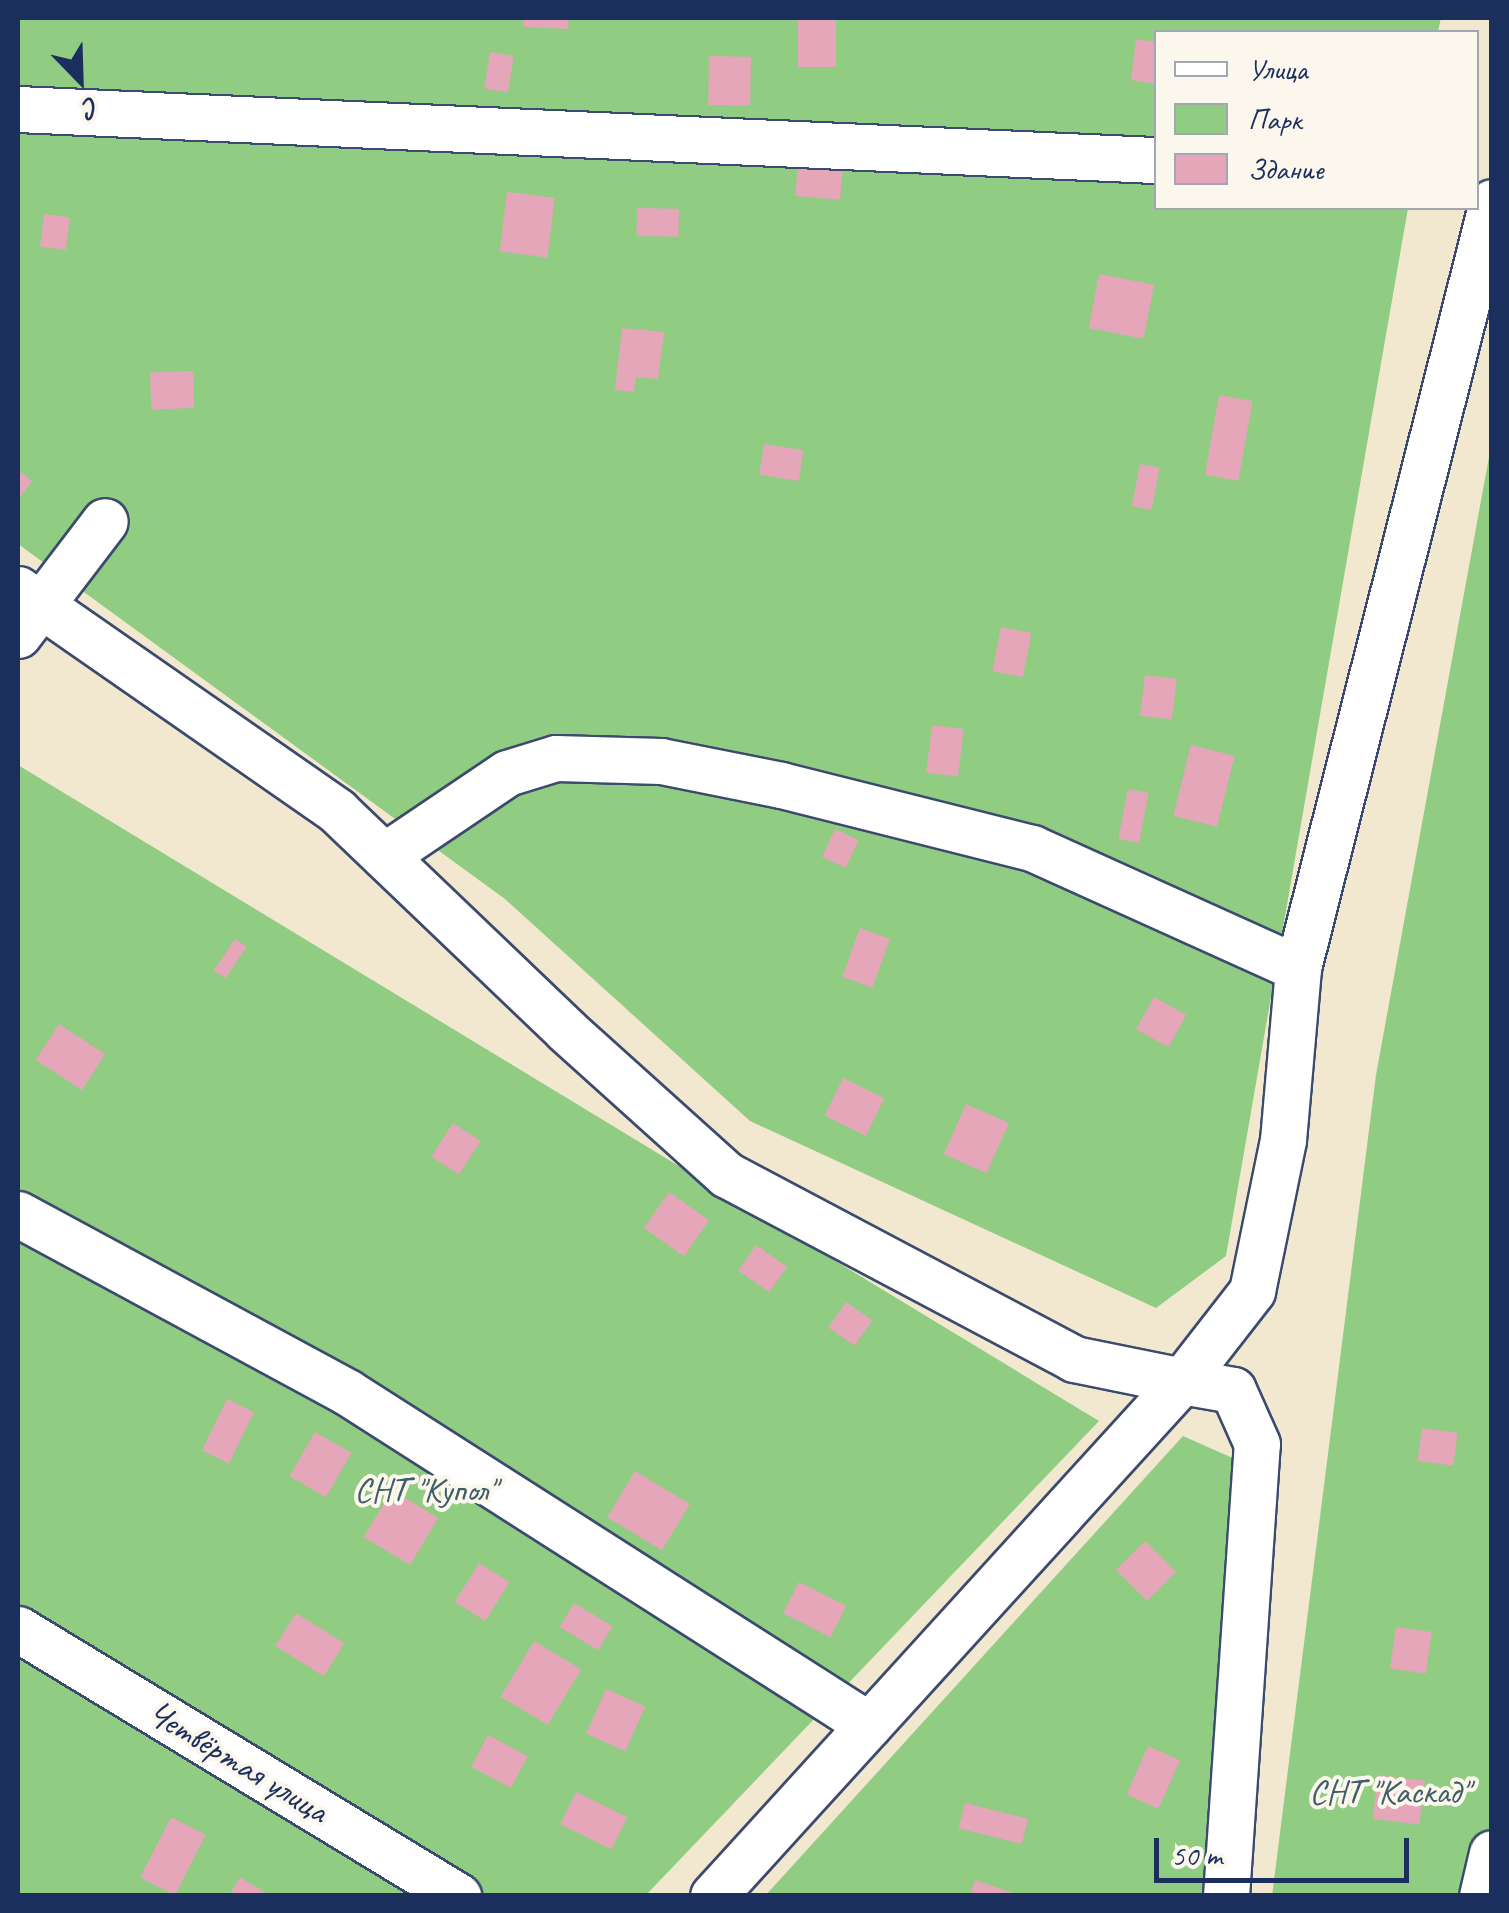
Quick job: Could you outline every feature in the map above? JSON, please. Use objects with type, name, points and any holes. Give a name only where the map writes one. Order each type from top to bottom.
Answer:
[{"type":"street","points":[[18,109],[1154,160]]},
{"type":"street","points":[[714,1896],[1182,1380],[1252,1291],[1283,1140],[1298,968],[1491,204]]},
{"type":"street","points":[[104,521],[25,609],[337,811],[567,1031],[727,1175],[1074,1359],[1233,1390],[1257,1444],[1226,1896]]},
{"type":"street","points":[[384,856],[507,773],[556,758],[660,761],[781,785],[1032,848],[1298,968]]},
{"type":"street","points":[[18,1214],[347,1392],[868,1725]]},
{"type":"street","name":"Четвёртая улица","points":[[18,1629],[458,1896]]},
{"type":"street","points":[[1482,1896],[1492,1853]]},
{"type":"green space","points":[[18,18],[1441,18],[1438,30],[1154,30],[1154,210],[1408,210],[1226,1256],[1156,1308],[750,1121],[505,899],[18,544]]},
{"type":"green space","name":"СНТ \"Каскад\"","points":[[1491,446],[1491,1895],[1272,1896],[1376,1075]]},
{"type":"green space","name":"СНТ \"Купол\"","points":[[18,765],[1099,1421],[646,1895],[18,1895]]},
{"type":"green space","points":[[1183,1436],[1237,1460],[1202,1895],[765,1896]]},
{"type":"building","points":[[524,18],[569,18],[568,29],[524,27]]},
{"type":"building","points":[[798,18],[836,18],[836,67],[798,67]]},
{"type":"building","points":[[1136,39],[1154,42],[1154,84],[1131,80]]},
{"type":"building","points":[[490,52],[514,56],[508,92],[484,89]]},
{"type":"building","points":[[709,56],[751,57],[750,106],[708,105]]},
{"type":"building","points":[[798,164],[843,168],[840,200],[795,196]]},
{"type":"building","points":[[507,192],[555,198],[547,257],[500,252]]},
{"type":"building","points":[[637,208],[679,209],[679,237],[637,236]]},
{"type":"building","points":[[44,214],[70,217],[66,250],[40,247]]},
{"type":"building","points":[[1099,274],[1154,285],[1143,339],[1089,328]]},
{"type":"building","points":[[622,328],[664,332],[658,379],[636,377],[634,392],[615,390]]},
{"type":"building","points":[[193,371],[194,408],[151,409],[150,373]]},
{"type":"building","points":[[1219,395],[1252,401],[1238,481],[1205,475]]},
{"type":"building","points":[[764,444],[804,450],[799,481],[759,475]]},
{"type":"building","points":[[1140,464],[1160,468],[1151,510],[1132,506]]},
{"type":"building","points":[[18,470],[32,481],[18,500]]},
{"type":"building","points":[[1001,627],[1031,633],[1023,677],[992,671]]},
{"type":"building","points":[[1145,675],[1177,679],[1172,720],[1140,716]]},
{"type":"building","points":[[932,725],[964,729],[958,777],[926,773]]},
{"type":"building","points":[[1191,745],[1235,756],[1217,827],[1173,816]]},
{"type":"building","points":[[1128,789],[1149,793],[1139,843],[1118,839]]},
{"type":"building","points":[[835,829],[859,840],[845,868],[822,857]]},
{"type":"building","points":[[860,928],[890,939],[872,988],[842,977]]},
{"type":"building","points":[[235,939],[247,947],[225,978],[214,971]]},
{"type":"building","points":[[1154,997],[1186,1015],[1168,1047],[1136,1029]]},
{"type":"building","points":[[59,1024],[105,1054],[82,1090],[36,1060]]},
{"type":"building","points":[[843,1078],[884,1098],[866,1136],[825,1116]]},
{"type":"building","points":[[966,1104],[1009,1123],[987,1173],[944,1154]]},
{"type":"building","points":[[453,1123],[481,1141],[459,1175],[431,1157]]},
{"type":"building","points":[[669,1192],[709,1220],[684,1256],[644,1228]]},
{"type":"building","points":[[756,1245],[787,1267],[769,1292],[738,1270]]},
{"type":"building","points":[[846,1302],[872,1320],[854,1346],[828,1327]]},
{"type":"building","points":[[227,1399],[254,1412],[229,1463],[202,1450]]},
{"type":"building","points":[[1422,1428],[1458,1433],[1453,1466],[1417,1461]]},
{"type":"building","points":[[315,1432],[351,1453],[326,1497],[290,1476]]},
{"type":"building","points":[[635,1471],[690,1504],[662,1550],[607,1517]]},
{"type":"building","points":[[392,1490],[438,1518],[410,1565],[364,1537]]},
{"type":"building","points":[[1145,1541],[1176,1572],[1147,1601],[1116,1570]]},
{"type":"building","points":[[479,1563],[510,1582],[485,1621],[455,1602]]},
{"type":"building","points":[[799,1582],[846,1606],[830,1637],[783,1613]]},
{"type":"building","points":[[574,1603],[613,1626],[598,1650],[560,1627]]},
{"type":"building","points":[[296,1613],[344,1643],[324,1676],[275,1646]]},
{"type":"building","points":[[1396,1627],[1432,1632],[1426,1674],[1390,1669]]},
{"type":"building","points":[[534,1641],[581,1669],[548,1725],[501,1697]]},
{"type":"building","points":[[606,1689],[645,1706],[625,1751],[586,1734]]},
{"type":"building","points":[[488,1735],[528,1756],[511,1788],[471,1767]]},
{"type":"building","points":[[1148,1746],[1180,1760],[1158,1809],[1126,1794]]},
{"type":"building","points":[[1378,1775],[1425,1781],[1419,1824],[1373,1819]]},
{"type":"building","points":[[576,1792],[627,1817],[611,1849],[560,1824]]},
{"type":"building","points":[[965,1803],[1028,1819],[1022,1844],[959,1828]]},
{"type":"building","points":[[171,1817],[206,1835],[175,1895],[140,1878]]},
{"type":"building","points":[[240,1877],[270,1896],[229,1896]]},
{"type":"building","points":[[975,1880],[1019,1895],[1019,1896],[970,1896]]}]
